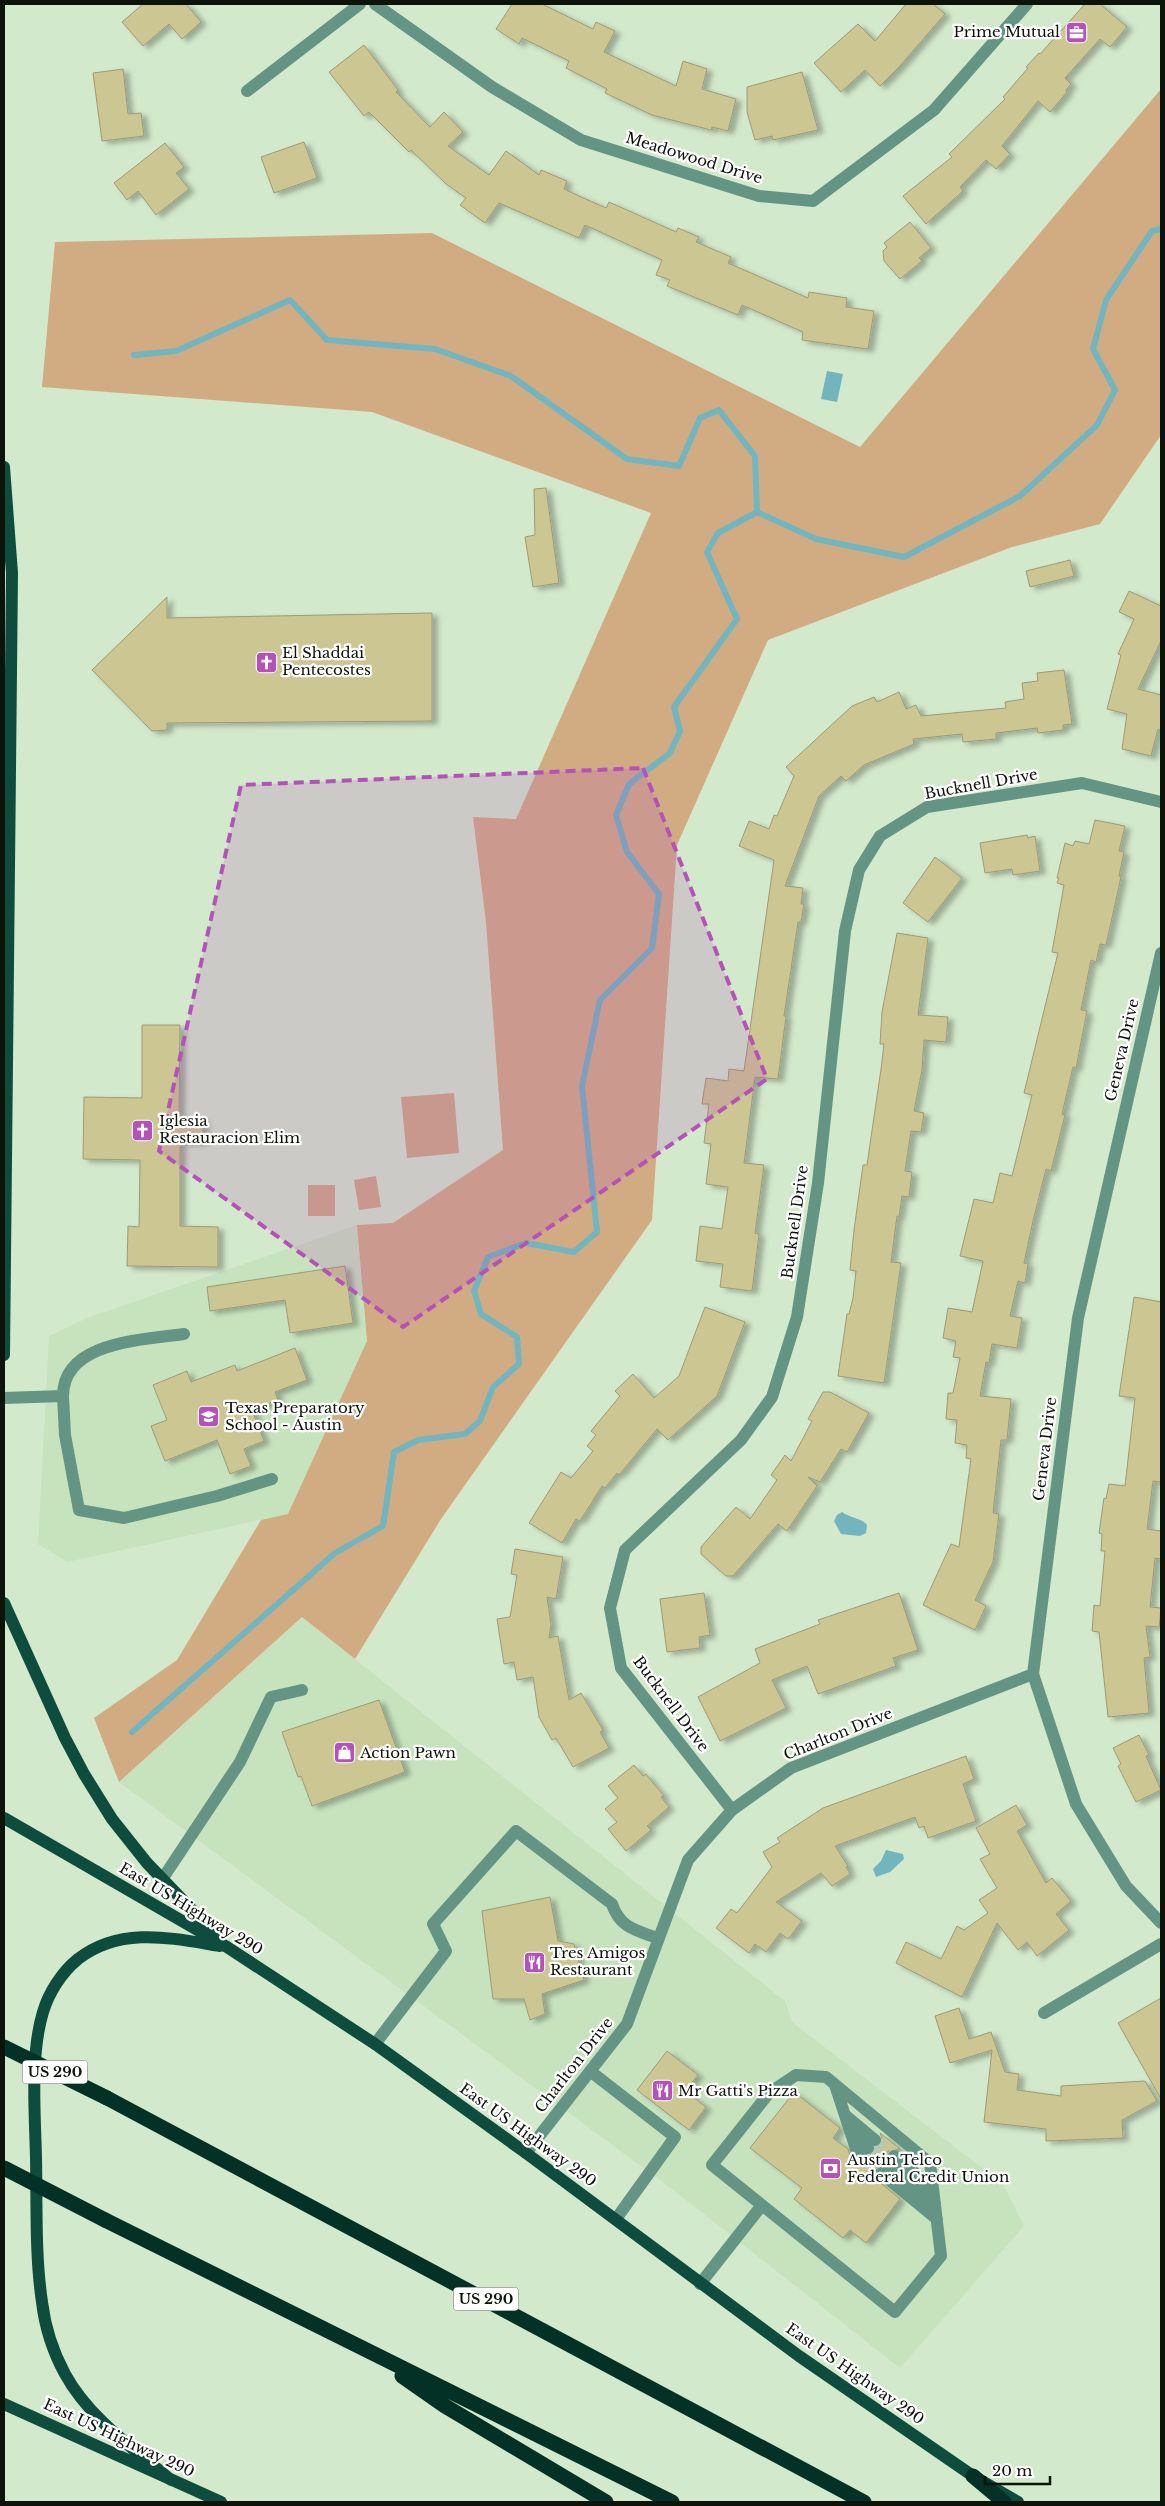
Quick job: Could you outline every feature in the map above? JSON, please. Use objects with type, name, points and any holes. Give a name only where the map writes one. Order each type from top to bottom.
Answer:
[{"type":"highway","name":"US 290","points":[[4,2047],[107,2098],[864,2502]]},
{"type":"highway","points":[[4,2168],[672,2502]]},
{"type":"highway","points":[[360,2347],[445,2406],[606,2502]]},
{"type":"highway","points":[[973,2476],[1004,2502]]},
{"type":"main road","points":[[4,467],[12,583],[4,1355]]},
{"type":"main road","points":[[4,1603],[65,1738],[84,1774],[112,1819],[147,1863],[227,1947]]},
{"type":"main road","name":"East US Highway 290","points":[[4,1818],[227,1947],[375,2044],[616,2219],[700,2284],[799,2356],[973,2476],[1018,2502]]},
{"type":"main road","points":[[171,2480],[91,2410],[65,2374],[48,2331],[40,2293],[37,2250],[35,2095],[38,2033],[48,1996],[56,1983],[77,1960],[103,1944],[118,1938],[147,1936],[227,1947]]},
{"type":"main road","name":"East US Highway 290","points":[[4,2404],[221,2502]]},
{"type":"street","points":[[247,91],[360,4]]},
{"type":"street","name":"Meadowood Drive","points":[[375,4],[492,87],[581,140],[759,196],[813,201],[934,110],[1027,4]]},
{"type":"street","name":"Bucknell Drive","points":[[732,1810],[621,1668],[610,1608],[626,1550],[741,1440],[772,1397],[797,1317],[818,1183],[845,931],[859,870],[880,836],[927,807],[1082,783],[1161,802]]},
{"type":"street","name":"Geneva Drive","points":[[1161,953],[1078,1318],[1033,1674],[1076,1804],[1126,1886],[1161,1923]]},
{"type":"street","points":[[184,1334],[94,1350],[78,1362],[63,1382],[62,1396],[65,1435],[79,1510],[124,1518],[217,1496],[272,1479]]},
{"type":"street","points":[[4,1398],[62,1396]]},
{"type":"street","name":"Charlton Drive","points":[[526,2153],[627,2024],[657,1938],[688,1860],[732,1810],[791,1768],[1033,1674]]},
{"type":"street","points":[[163,1878],[240,1762],[271,1697],[302,1690]]},
{"type":"street","points":[[375,2044],[446,1951],[433,1924],[516,1831],[612,1904],[616,1918],[627,1926],[657,1938]]},
{"type":"street","points":[[1044,2013],[1161,1944]]},
{"type":"street","points":[[590,2071],[675,2137],[616,2219]]},
{"type":"street","points":[[796,2075],[826,2078],[930,2163],[933,2188],[941,2256],[895,2312],[712,2165],[769,2093],[796,2075]]},
{"type":"street","points":[[835,2085],[857,2152],[868,2148],[845,2115]]},
{"type":"street","points":[[888,2164],[933,2188]]},
{"type":"street","points":[[888,2164],[935,2203]]},
{"type":"street","points":[[888,2164],[937,2219]]},
{"type":"street","points":[[700,2284],[762,2205]]},
{"type":"highlighted area","points":[[643,768],[767,1079],[403,1327],[159,1151],[241,785]]},
{"type":"shaded area","points":[[1161,89],[1161,435],[1100,524],[1012,547],[768,640],[677,845],[652,1220],[441,1519],[355,1659],[302,1617],[119,1782],[94,1718],[177,1660],[261,1520],[288,1514],[367,1341],[357,1225],[393,1223],[503,1150],[486,922],[473,817],[516,819],[651,513],[372,412],[42,387],[55,242],[432,233],[860,447]]},
{"type":"shaded area","points":[[454,1093],[459,1153],[407,1158],[401,1097]]},
{"type":"shaded area","points":[[376,1176],[381,1207],[359,1210],[354,1180]]},
{"type":"shaded area","points":[[308,1185],[335,1185],[335,1216],[308,1216]]},
{"type":"shaded area","name":"Texas Preparatory School - Austin","points":[[357,1225],[380,1494],[67,1562],[38,1544],[49,1336],[87,1318]]},
{"type":"shaded area","points":[[302,1617],[785,2001],[792,2022],[1003,2184],[1024,2226],[900,2368],[668,2186],[119,1782]]},
{"type":"water","points":[[827,371],[843,374],[837,402],[821,399]]},
{"type":"water","points":[[842,1512],[865,1523],[867,1525],[866,1533],[860,1536],[841,1534],[834,1521],[837,1515]]},
{"type":"water","points":[[886,1850],[903,1854],[904,1859],[890,1872],[876,1877],[873,1869],[881,1861]]},
{"type":"building","points":[[143,4],[186,4],[201,22],[182,39],[169,24],[143,46],[122,22]]},
{"type":"building","points":[[512,4],[542,4],[593,29],[596,22],[615,31],[604,52],[676,86],[683,61],[707,69],[702,89],[736,99],[728,131],[712,127],[711,130],[652,115],[605,93],[607,89],[566,68],[569,61],[522,38],[519,44],[496,29]]},
{"type":"building","points":[[906,4],[933,4],[945,14],[880,86],[865,70],[841,92],[814,63],[858,24],[875,41]]},
{"type":"building","points":[[1085,4],[1100,4],[1127,27],[1110,47],[1100,39],[1065,78],[1071,84],[1066,90],[1067,92],[1050,112],[1038,101],[1002,146],[1010,154],[996,169],[986,160],[960,187],[963,191],[926,224],[903,196],[952,157],[949,154],[1005,99],[1003,97],[1028,68],[1026,67]]},
{"type":"building","points":[[364,45],[398,90],[396,92],[430,127],[444,112],[463,132],[448,146],[489,175],[506,151],[539,175],[541,170],[567,181],[564,189],[606,208],[609,202],[676,232],[678,228],[699,237],[696,242],[731,257],[728,263],[808,298],[809,292],[847,298],[846,307],[874,311],[868,349],[802,340],[803,332],[742,305],[738,315],[667,286],[670,280],[656,275],[662,260],[585,225],[579,238],[499,203],[485,223],[460,205],[466,198],[446,184],[411,150],[409,152],[369,112],[364,116],[329,72]]},
{"type":"building","points":[[123,69],[128,114],[141,113],[144,136],[102,141],[93,73]]},
{"type":"building","points":[[802,72],[818,130],[773,140],[772,136],[755,140],[747,112],[747,87]]},
{"type":"building","points":[[304,142],[317,178],[274,193],[261,157]]},
{"type":"building","points":[[165,143],[184,167],[176,173],[189,189],[156,215],[138,191],[127,200],[114,183]]},
{"type":"building","points":[[910,222],[931,248],[919,258],[922,261],[900,279],[884,261],[883,251],[887,247],[884,243]]},
{"type":"building","points":[[546,488],[559,583],[533,587],[525,537],[535,535],[534,489]]},
{"type":"building","points":[[1070,560],[1074,576],[1030,587],[1026,571]]},
{"type":"building","points":[[1129,591],[1161,606],[1161,641],[1138,689],[1161,695],[1161,730],[1158,729],[1151,756],[1122,749],[1127,714],[1107,709],[1121,655],[1118,654],[1134,619],[1119,612]]},
{"type":"building","name":"El Shaddai Pentecostes","points":[[167,597],[167,618],[432,613],[432,721],[167,723],[167,730],[152,731],[92,670]]},
{"type":"building","points":[[1064,670],[1072,724],[1063,725],[1063,730],[1038,733],[1037,728],[996,733],[996,739],[963,742],[962,734],[913,739],[914,744],[864,765],[846,781],[841,776],[819,796],[785,886],[803,888],[801,904],[804,904],[801,922],[798,922],[784,1016],[786,1016],[778,1079],[755,1077],[744,1163],[764,1165],[755,1233],[759,1234],[752,1291],[720,1287],[723,1264],[696,1261],[700,1226],[722,1229],[728,1187],[706,1184],[711,1144],[704,1143],[709,1104],[702,1104],[706,1078],[728,1081],[729,1069],[744,1071],[774,860],[739,846],[749,821],[769,829],[774,815],[777,816],[794,776],[786,767],[852,706],[874,697],[877,702],[899,692],[906,709],[916,705],[921,716],[1006,708],[1005,702],[1024,699],[1022,683],[1038,681],[1037,673]]},
{"type":"building","points":[[1095,820],[1125,826],[1119,851],[1124,852],[1119,876],[1121,877],[1106,945],[1100,944],[1096,962],[1091,960],[1081,1010],[1087,1011],[1076,1068],[1073,1067],[1062,1114],[1065,1115],[1051,1171],[1046,1169],[1033,1221],[1024,1263],[1028,1264],[1025,1283],[1018,1281],[1010,1316],[1022,1318],[1017,1348],[992,1344],[989,1363],[986,1362],[980,1396],[1011,1399],[1007,1440],[1001,1440],[993,1513],[999,1514],[993,1562],[975,1600],[986,1606],[975,1630],[923,1605],[951,1544],[959,1547],[971,1459],[966,1458],[967,1445],[955,1443],[957,1420],[946,1419],[948,1393],[953,1393],[960,1358],[953,1357],[956,1341],[943,1338],[948,1308],[972,1312],[983,1261],[960,1256],[974,1199],[993,1203],[1000,1173],[1012,1176],[1032,1095],[1024,1093],[1058,953],[1052,952],[1064,885],[1057,883],[1059,878],[1057,878],[1065,843],[1073,846],[1075,841],[1089,844]]},
{"type":"building","points":[[1027,835],[1028,838],[1035,836],[1040,871],[1013,875],[1012,869],[985,873],[980,843]]},
{"type":"building","points":[[935,857],[962,878],[928,922],[903,903]]},
{"type":"building","points":[[897,933],[928,938],[918,1015],[948,1017],[946,1042],[924,1040],[922,1070],[914,1111],[924,1113],[921,1132],[911,1131],[905,1171],[912,1172],[909,1197],[902,1196],[899,1217],[897,1216],[891,1262],[901,1263],[884,1383],[838,1376],[847,1314],[849,1314],[853,1298],[856,1271],[850,1270],[854,1230],[863,1165],[867,1165],[881,1069],[884,1044],[880,1044],[882,1012]]},
{"type":"building","name":"Iglesia Restauracion Elim","points":[[142,1025],[180,1025],[179,1118],[203,1118],[203,1142],[180,1142],[180,1226],[218,1227],[218,1267],[127,1266],[128,1226],[139,1227],[140,1160],[83,1159],[84,1097],[142,1098]]},
{"type":"building","points":[[345,1266],[353,1323],[290,1333],[285,1300],[210,1311],[207,1287]]},
{"type":"building","points":[[1134,1297],[1161,1302],[1161,1482],[1153,1481],[1147,1529],[1161,1531],[1161,1559],[1155,1558],[1150,1607],[1161,1608],[1159,1627],[1146,1626],[1150,1657],[1144,1658],[1149,1713],[1108,1717],[1099,1632],[1092,1631],[1094,1605],[1100,1606],[1105,1551],[1101,1551],[1102,1534],[1099,1533],[1104,1498],[1106,1499],[1109,1484],[1125,1486],[1135,1398],[1119,1396]]},
{"type":"building","points":[[705,1307],[745,1322],[717,1396],[668,1440],[657,1429],[619,1475],[617,1473],[605,1488],[602,1486],[580,1521],[576,1519],[562,1543],[529,1523],[561,1472],[571,1478],[593,1451],[587,1446],[596,1435],[591,1431],[620,1396],[615,1391],[633,1374],[654,1398],[679,1376]]},
{"type":"building","points":[[295,1348],[307,1380],[275,1392],[278,1400],[252,1410],[264,1441],[244,1449],[251,1466],[230,1474],[217,1440],[165,1461],[151,1426],[167,1420],[153,1385],[187,1371],[191,1382],[235,1365],[237,1371]]},
{"type":"building","points":[[823,1392],[830,1392],[869,1413],[847,1452],[841,1449],[820,1482],[808,1477],[817,1486],[787,1531],[778,1524],[733,1576],[726,1576],[701,1554],[701,1547],[736,1507],[750,1519],[777,1480],[771,1475],[785,1455],[791,1461],[812,1421],[808,1419]]},
{"type":"building","points":[[515,1549],[563,1557],[556,1599],[547,1597],[551,1624],[549,1638],[558,1636],[569,1700],[581,1693],[603,1730],[600,1732],[609,1748],[573,1767],[556,1738],[552,1740],[539,1717],[533,1677],[517,1680],[514,1662],[504,1664],[497,1619],[510,1617],[517,1575],[511,1574]]},
{"type":"building","points":[[704,1593],[710,1635],[699,1637],[700,1648],[667,1652],[660,1599]]},
{"type":"building","points":[[899,1593],[918,1650],[893,1658],[896,1666],[818,1694],[807,1666],[772,1680],[786,1708],[720,1741],[698,1697],[760,1663],[755,1649],[820,1624],[818,1620]]},
{"type":"building","name":"Action Pawn","points":[[379,1700],[405,1772],[312,1806],[301,1776],[298,1777],[282,1732]]},
{"type":"building","points":[[1139,1735],[1149,1755],[1146,1756],[1161,1790],[1136,1802],[1118,1766],[1121,1764],[1113,1748]]},
{"type":"building","points":[[966,1756],[974,1779],[963,1784],[976,1821],[928,1838],[924,1826],[919,1828],[915,1817],[835,1846],[848,1866],[846,1867],[850,1874],[832,1886],[821,1873],[776,1902],[802,1921],[788,1939],[780,1933],[766,1952],[755,1944],[749,1953],[716,1928],[731,1909],[737,1913],[772,1867],[763,1852],[780,1842],[777,1838],[823,1808]]},
{"type":"building","points":[[634,1765],[643,1776],[646,1774],[664,1796],[661,1797],[669,1807],[647,1826],[651,1830],[626,1851],[608,1829],[617,1822],[605,1809],[618,1798],[608,1786]]},
{"type":"building","points":[[1016,1805],[1027,1825],[1017,1831],[1046,1883],[1052,1878],[1071,1901],[1056,1914],[1069,1930],[1037,1956],[1027,1942],[1018,1950],[997,1923],[962,1997],[896,1963],[906,1942],[941,1959],[957,1926],[964,1930],[988,1913],[979,1900],[997,1888],[980,1859],[990,1854],[976,1828]]},
{"type":"building","name":"Tres Amigos Restaurant","points":[[550,1897],[558,1941],[574,1944],[584,1980],[542,1994],[545,2014],[530,2020],[524,1999],[493,1999],[482,1911]]},
{"type":"building","points":[[1161,1998],[1161,2099],[1118,2023]]},
{"type":"building","points":[[959,2008],[969,2039],[991,2032],[1005,2072],[1019,2074],[1017,2090],[1061,2096],[1061,2086],[1145,2081],[1157,2101],[1122,2120],[1123,2138],[1046,2141],[1046,2129],[984,2122],[992,2050],[950,2063],[935,2016]]},
{"type":"building","name":"Mr Gatti's Pizza","points":[[667,2051],[698,2075],[685,2091],[706,2107],[689,2130],[637,2090]]},
{"type":"building","name":"Austin Telco Federal Credit Union","points":[[794,2092],[840,2128],[833,2138],[848,2149],[851,2158],[859,2165],[867,2163],[876,2148],[882,2145],[883,2141],[880,2133],[900,2149],[888,2151],[880,2165],[873,2171],[876,2179],[900,2199],[866,2243],[850,2230],[843,2238],[794,2199],[802,2188],[750,2148]]},
{"type":"waterway","points":[[134,355],[176,351],[290,300],[327,340],[435,349],[511,376],[627,459],[679,466],[700,418],[719,410],[755,456],[757,512],[816,539],[904,557],[1020,496],[1097,425],[1115,390],[1093,349],[1106,300],[1152,231],[1161,229]]},
{"type":"waterway","points":[[132,1732],[335,1553],[383,1526],[394,1452],[418,1440],[465,1434],[480,1421],[493,1387],[519,1364],[517,1337],[481,1314],[474,1291],[488,1257],[526,1243],[574,1252],[597,1232],[582,1086],[600,1000],[652,948],[659,894],[627,852],[616,815],[629,784],[670,753],[680,731],[674,707],[737,619],[707,552],[718,533],[757,512]]},
{"type":"tunnel","points":[[875,2140],[894,2156]]},
{"type":"tunnel","points":[[868,2148],[888,2164]]},
{"type":"tunnel","points":[[862,2157],[881,2173]]},
{"type":"place","name":"Prime Mutual","points":[[1076,32]]},
{"type":"place","name":"El Shaddai Pentecostes","points":[[266,662]]},
{"type":"place","name":"Iglesia Restauracion Elim","points":[[143,1130]]},
{"type":"place","name":"Texas Preparatory School - Austin","points":[[209,1417]]},
{"type":"place","name":"Action Pawn","points":[[344,1753]]},
{"type":"place","name":"Tres Amigos Restaurant","points":[[534,1962]]},
{"type":"place","name":"Mr Gatti's Pizza","points":[[662,2091]]},
{"type":"place","name":"Austin Telco Federal Credit Union","points":[[831,2169]]}]
